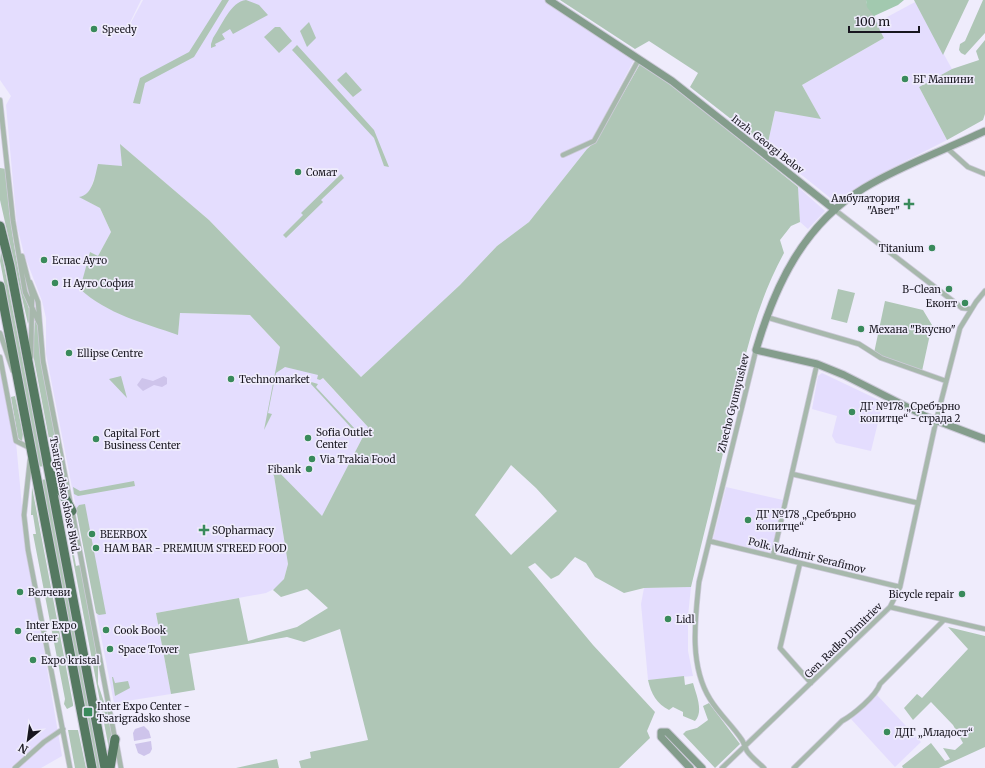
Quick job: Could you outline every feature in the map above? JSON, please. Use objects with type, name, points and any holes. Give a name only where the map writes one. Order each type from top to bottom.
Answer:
[{"type":"highway","name":"Tsarigradsko shose Blvd.","points":[[0,226],[10,266],[105,768]]},
{"type":"highway","points":[[0,286],[92,768]]},
{"type":"highway","points":[[47,463],[72,511]]},
{"type":"highway","points":[[110,768],[115,739]]},
{"type":"street","name":"Inzh. Georgi Belov","points":[[549,0],[672,82],[962,308],[971,309]]},
{"type":"street","points":[[563,155],[594,141],[639,59]]},
{"type":"street","points":[[0,100],[16,237],[25,292],[32,307]]},
{"type":"street","name":"Zhecho Gyumyushev","points":[[764,768],[748,752],[704,688],[699,673],[696,654],[696,617],[700,582],[765,317],[786,272],[799,251],[813,231],[835,210],[863,188],[883,177],[985,131]]},
{"type":"street","points":[[948,148],[963,164],[973,170],[985,174]]},
{"type":"street","points":[[16,237],[30,282],[32,307],[30,372]]},
{"type":"street","name":"Tsarigradsko shose Blvd.","points":[[30,282],[38,302],[43,361],[121,768]]},
{"type":"street","name":"Gen. Radko Dimitriev","points":[[722,768],[890,607],[900,587],[936,421],[960,328],[971,309],[985,291]]},
{"type":"street","name":"Tsarigradsko shose Blvd.","points":[[32,307],[41,331]]},
{"type":"street","points":[[765,317],[859,344],[881,358],[946,381]]},
{"type":"street","points":[[0,333],[10,365],[18,381]]},
{"type":"street","points":[[756,350],[817,364],[844,375],[936,421],[985,439]]},
{"type":"street","points":[[0,357],[16,441],[31,448],[24,515],[28,550],[70,768]]},
{"type":"street","points":[[773,556],[817,364]]},
{"type":"street","points":[[792,474],[918,503]]},
{"type":"street","name":"Polk. Vladimir Serafimov","points":[[710,541],[900,587]]},
{"type":"street","points":[[800,563],[780,648],[811,683]]},
{"type":"street","points":[[890,607],[985,629]]},
{"type":"street","points":[[794,768],[842,721],[849,718],[878,690],[880,684],[944,620]]},
{"type":"street","points":[[15,768],[44,742],[62,729]]},
{"type":"street","points":[[690,768],[661,737],[661,732],[667,732],[702,768]]},
{"type":"shaded area","points":[[0,0],[141,0],[121,41],[143,0],[547,0],[546,3],[634,60],[587,149],[529,222],[497,246],[460,285],[361,377],[209,220],[121,145],[122,166],[94,179],[90,191],[85,197],[80,197],[100,208],[111,232],[98,256],[90,252],[81,289],[91,298],[178,334],[180,313],[250,315],[280,347],[318,373],[368,427],[322,517],[272,465],[269,467],[274,476],[288,564],[284,579],[280,586],[266,593],[156,613],[171,694],[114,703],[46,354],[46,318],[42,301],[24,254],[17,226],[6,105],[11,96],[0,80]]},
{"type":"shaded area","points":[[915,2],[952,69],[919,87],[947,140],[886,171],[834,201],[767,147],[775,111],[820,118],[802,85],[884,38],[876,23]]},
{"type":"shaded area","points":[[798,187],[825,211],[808,229],[800,222]]},
{"type":"shaded area","points":[[0,371],[16,442],[25,539],[62,756],[41,768],[0,768]]},
{"type":"shaded area","name":"ДГ №178 „Сребърно копитце“ - сграда 2","points":[[822,373],[883,402],[871,451],[836,443],[832,436],[837,416],[812,409],[818,376]]},
{"type":"shaded area","points":[[164,376],[167,378],[167,384],[162,387],[154,385],[143,391],[137,385],[142,378],[153,381]]},
{"type":"shaded area","name":"ДГ №178 „Сребърно копитце“","points":[[726,487],[783,500],[771,553],[713,539]]},
{"type":"shaded area","points":[[691,587],[688,616],[688,651],[693,676],[648,680],[641,604],[644,588]]},
{"type":"shaded area","name":"ДДГ „Младост“","points":[[877,695],[921,742],[895,767],[851,719]]},
{"type":"shaded area","points":[[144,726],[149,731],[151,738],[134,741],[133,733],[135,729]]},
{"type":"shaded area","points":[[151,741],[152,749],[150,753],[144,756],[138,753],[135,744]]},
{"type":"green space","points":[[222,0],[229,0],[194,57],[145,83],[140,104],[133,103],[140,78],[189,52]]},
{"type":"green space","points":[[246,0],[259,5],[268,15],[233,34],[230,29],[222,34],[225,39],[215,44],[216,46],[211,48],[213,38],[227,15],[241,1]]},
{"type":"green space","points":[[560,0],[866,0],[867,5],[874,15],[884,38],[802,85],[821,119],[775,111],[767,147],[690,87],[698,73],[649,41],[635,49]]},
{"type":"green space","points":[[866,0],[904,0],[898,5],[874,16],[867,7]]},
{"type":"green space","points":[[914,0],[969,0],[943,55],[915,2]]},
{"type":"green space","points":[[983,0],[985,0],[985,33],[965,55],[959,50],[960,44],[965,41]]},
{"type":"green space","points":[[309,22],[316,38],[307,47],[300,31]]},
{"type":"green space","points":[[275,27],[280,27],[292,41],[279,53],[264,37]]},
{"type":"green space","points":[[985,40],[985,114],[983,120],[947,140],[919,87],[952,69],[979,60],[976,51]]},
{"type":"green space","points":[[297,45],[374,130],[389,167],[384,166],[374,138],[292,50]]},
{"type":"green space","points":[[640,64],[667,81],[798,187],[800,222],[791,226],[780,240],[784,253],[754,324],[691,587],[644,588],[624,593],[595,577],[586,563],[575,557],[559,575],[551,579],[535,563],[528,567],[593,645],[655,712],[647,731],[650,738],[619,768],[301,768],[299,761],[311,758],[310,752],[368,740],[340,629],[304,642],[287,637],[189,654],[195,690],[171,694],[156,613],[239,598],[248,641],[297,627],[328,608],[307,589],[281,597],[273,590],[284,579],[288,564],[274,476],[269,468],[272,465],[322,516],[368,427],[323,378],[320,380],[317,379],[318,375],[285,367],[276,373],[268,413],[272,414],[264,430],[280,347],[250,315],[180,313],[178,335],[126,317],[102,305],[80,289],[90,252],[98,256],[111,232],[100,208],[79,197],[84,196],[93,184],[98,164],[122,166],[120,144],[209,220],[361,377],[460,285],[497,246],[529,222],[587,149],[596,141]],"holes":[[[511,465],[536,488],[557,511],[511,555],[475,515]]]},
{"type":"green space","points":[[346,72],[362,90],[353,97],[337,80]]},
{"type":"green space","points":[[0,168],[6,169],[16,259],[22,289],[30,310],[30,319],[28,324],[0,200]]},
{"type":"green space","points":[[341,174],[344,178],[321,200],[323,202],[286,238],[283,235],[303,215],[301,213]]},
{"type":"green space","points":[[1,250],[43,465],[41,467],[39,465],[0,261]]},
{"type":"green space","points":[[838,289],[855,293],[847,323],[831,319]]},
{"type":"green space","points":[[885,301],[923,310],[932,325],[922,371],[874,353]]},
{"type":"green space","points":[[35,318],[37,318],[41,357],[66,495],[53,460],[33,354]]},
{"type":"green space","points":[[121,376],[127,398],[109,379]]},
{"type":"green space","points":[[308,381],[318,384],[316,387],[356,430],[358,428],[357,435],[354,435],[356,433],[310,383],[307,385]]},
{"type":"green space","points":[[15,396],[23,434],[22,442],[18,438],[11,397]]},
{"type":"green space","points":[[44,479],[46,481],[101,768],[97,768],[42,481]]},
{"type":"green space","points":[[134,481],[135,486],[78,496],[74,494],[73,487],[80,491]]},
{"type":"green space","points":[[32,487],[73,704],[73,706],[67,709],[64,704],[65,699],[33,534],[36,534],[33,515],[31,515]]},
{"type":"green space","points":[[85,504],[106,614],[99,615],[96,613],[76,509],[79,505]]},
{"type":"green space","points":[[68,521],[76,566],[80,565],[98,658],[98,684],[109,717],[112,734],[111,748],[109,749],[66,523]]},
{"type":"green space","points":[[948,627],[985,636],[985,747],[939,768],[903,768],[902,766],[931,743],[945,761],[950,759],[943,748],[955,750],[963,743],[953,725],[931,702],[913,720],[904,708],[917,694],[922,698],[968,649]]},
{"type":"green space","points":[[684,676],[685,685],[693,683],[697,697],[699,713],[695,721],[683,716],[683,712],[673,707],[669,710],[661,705],[653,694],[648,680]]},
{"type":"green space","points":[[112,677],[115,683],[128,681],[130,688],[115,696]]},
{"type":"green space","points":[[709,703],[740,744],[715,768],[683,734],[686,731],[697,728],[708,720],[703,706]]},
{"type":"green space","points":[[68,730],[78,730],[86,768],[75,768]]},
{"type":"green space","points":[[277,759],[279,768],[236,768]]},
{"type":"place","name":"Speedy","points":[[94,29]]},
{"type":"place","name":"БГ Машини","points":[[905,79]]},
{"type":"place","name":"Сомат","points":[[298,172]]},
{"type":"place","name":"Амбулатория \"Авет\"","points":[[909,204]]},
{"type":"place","name":"Titanium","points":[[932,248]]},
{"type":"place","name":"Еспас Ауто","points":[[44,260]]},
{"type":"place","name":"Н Ауто София","points":[[55,283]]},
{"type":"place","name":"B-Clean","points":[[949,289]]},
{"type":"place","name":"Еконт","points":[[965,303]]},
{"type":"place","name":"Механа \"Вкусно\"","points":[[861,329]]},
{"type":"place","name":"Ellipse Centre","points":[[69,353]]},
{"type":"place","name":"Technomarket","points":[[231,379]]},
{"type":"place","name":"ДГ №178 „Сребърно копитце“ - сграда 2","points":[[852,412]]},
{"type":"place","name":"Sofia Outlet Center","points":[[308,438]]},
{"type":"place","name":"Capital Fort Business Center","points":[[96,439]]},
{"type":"place","name":"Via Trakia Food","points":[[312,459]]},
{"type":"place","name":"Fibank","points":[[309,469]]},
{"type":"place","name":"ДГ №178 „Сребърно копитце“","points":[[748,520]]},
{"type":"place","name":"SOpharmacy","points":[[204,530]]},
{"type":"place","name":"BEERBOX","points":[[92,534]]},
{"type":"place","name":"HAM BAR - PREMIUM STREED FOOD","points":[[96,548]]},
{"type":"place","name":"Велчеви","points":[[20,592]]},
{"type":"place","name":"Bicycle repair","points":[[962,594]]},
{"type":"place","name":"Lidl","points":[[668,619]]},
{"type":"place","name":"Cook Book","points":[[106,630]]},
{"type":"place","name":"Inter Expo Center","points":[[18,631]]},
{"type":"place","name":"Space Tower","points":[[110,649]]},
{"type":"place","name":"Expo kristal","points":[[33,660]]},
{"type":"place","name":"Inter Expo Center - Tsarigradsko shose","points":[[88,712]]},
{"type":"place","name":"ДДГ „Младост“","points":[[887,732]]}]
